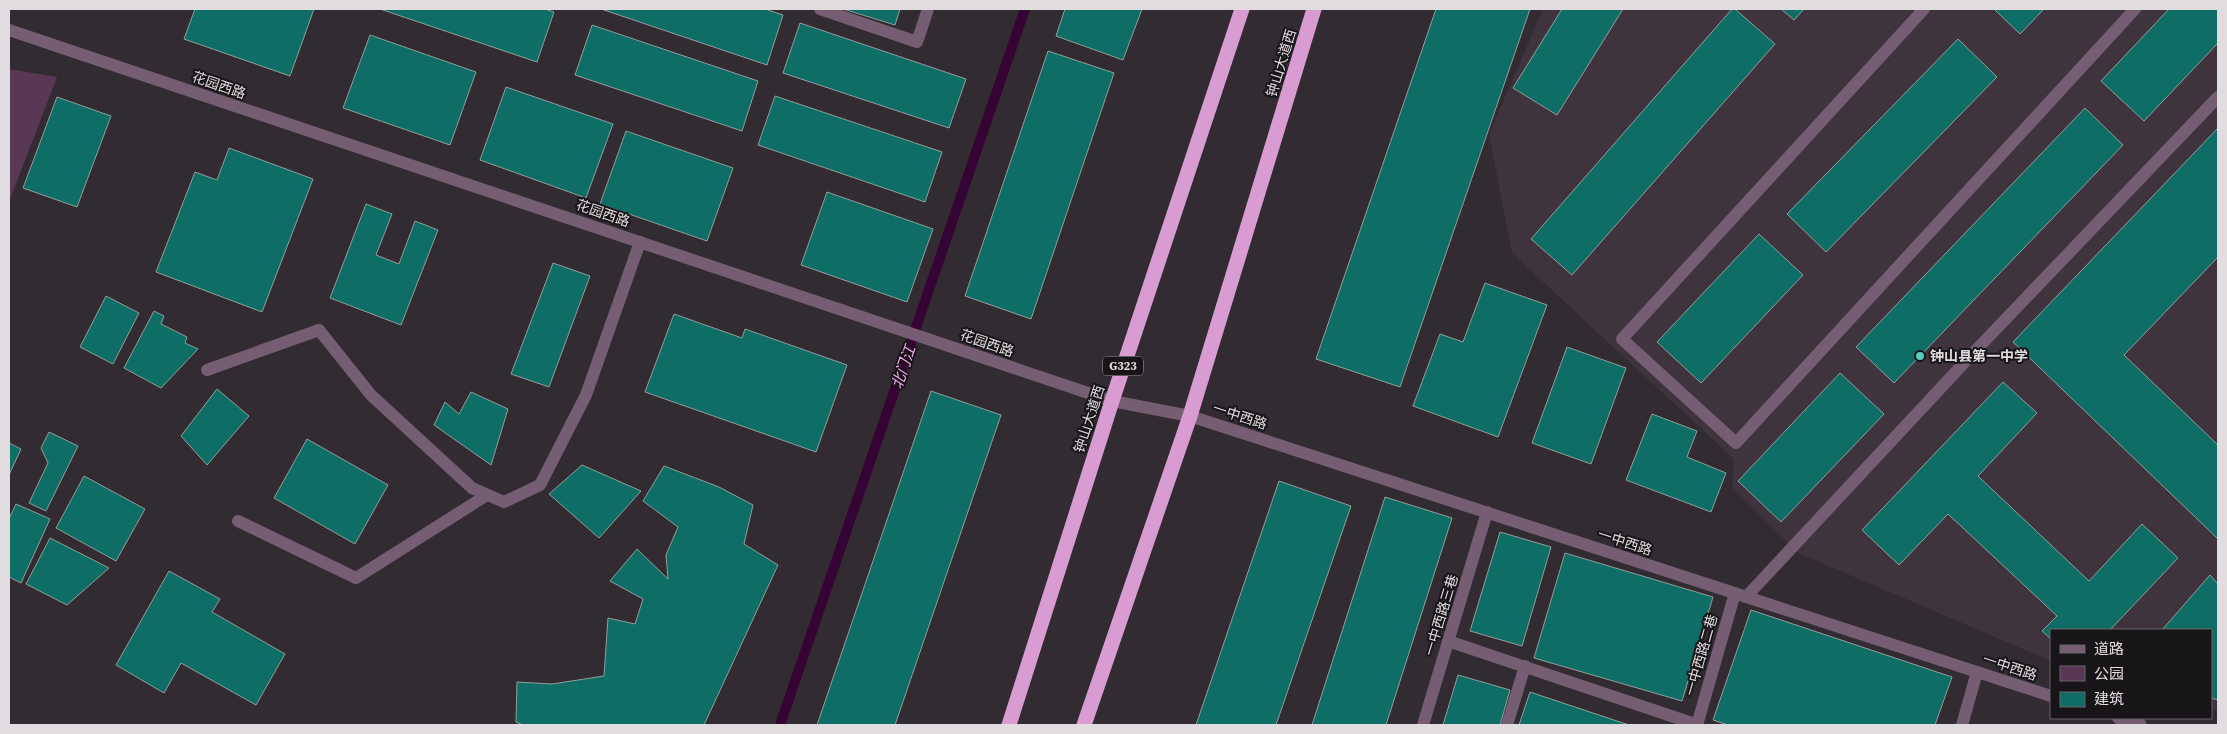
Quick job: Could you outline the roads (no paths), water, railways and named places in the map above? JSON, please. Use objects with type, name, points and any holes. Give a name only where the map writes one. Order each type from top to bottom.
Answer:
[{"type":"highway","name":"钟山大道西","points":[[1009,725],[1112,400],[1242,9]]},
{"type":"highway","name":"钟山大道西","points":[[1084,725],[1190,416],[1314,9]]},
{"type":"street","points":[[820,9],[917,42],[928,9]]},
{"type":"street","points":[[1924,9],[1622,338],[1736,443],[2135,9]]},
{"type":"street","name":"花园西路","points":[[9,30],[1112,400],[1190,416]]},
{"type":"street","points":[[1740,595],[2218,97]]},
{"type":"street","points":[[207,370],[319,330],[371,395],[472,488],[504,502],[540,485],[586,395],[640,242]]},
{"type":"street","name":"一中西路","points":[[1190,416],[2050,696]]},
{"type":"street","points":[[238,521],[356,578],[487,495]]},
{"type":"street","name":"一中西路三巷","points":[[1423,725],[1487,512]]},
{"type":"street","name":"一中西路二巷","points":[[1697,725],[1740,595]]},
{"type":"street","points":[[1448,641],[1697,725]]},
{"type":"street","points":[[1507,725],[1525,666]]},
{"type":"street","points":[[1962,725],[1977,672]]},
{"type":"street","points":[[2121,719],[2141,725]]},
{"type":"waterway","name":"北门江","points":[[780,725],[1025,9]]},
{"type":"place","name":"钟山县第一中学","points":[[1920,356]]}]
